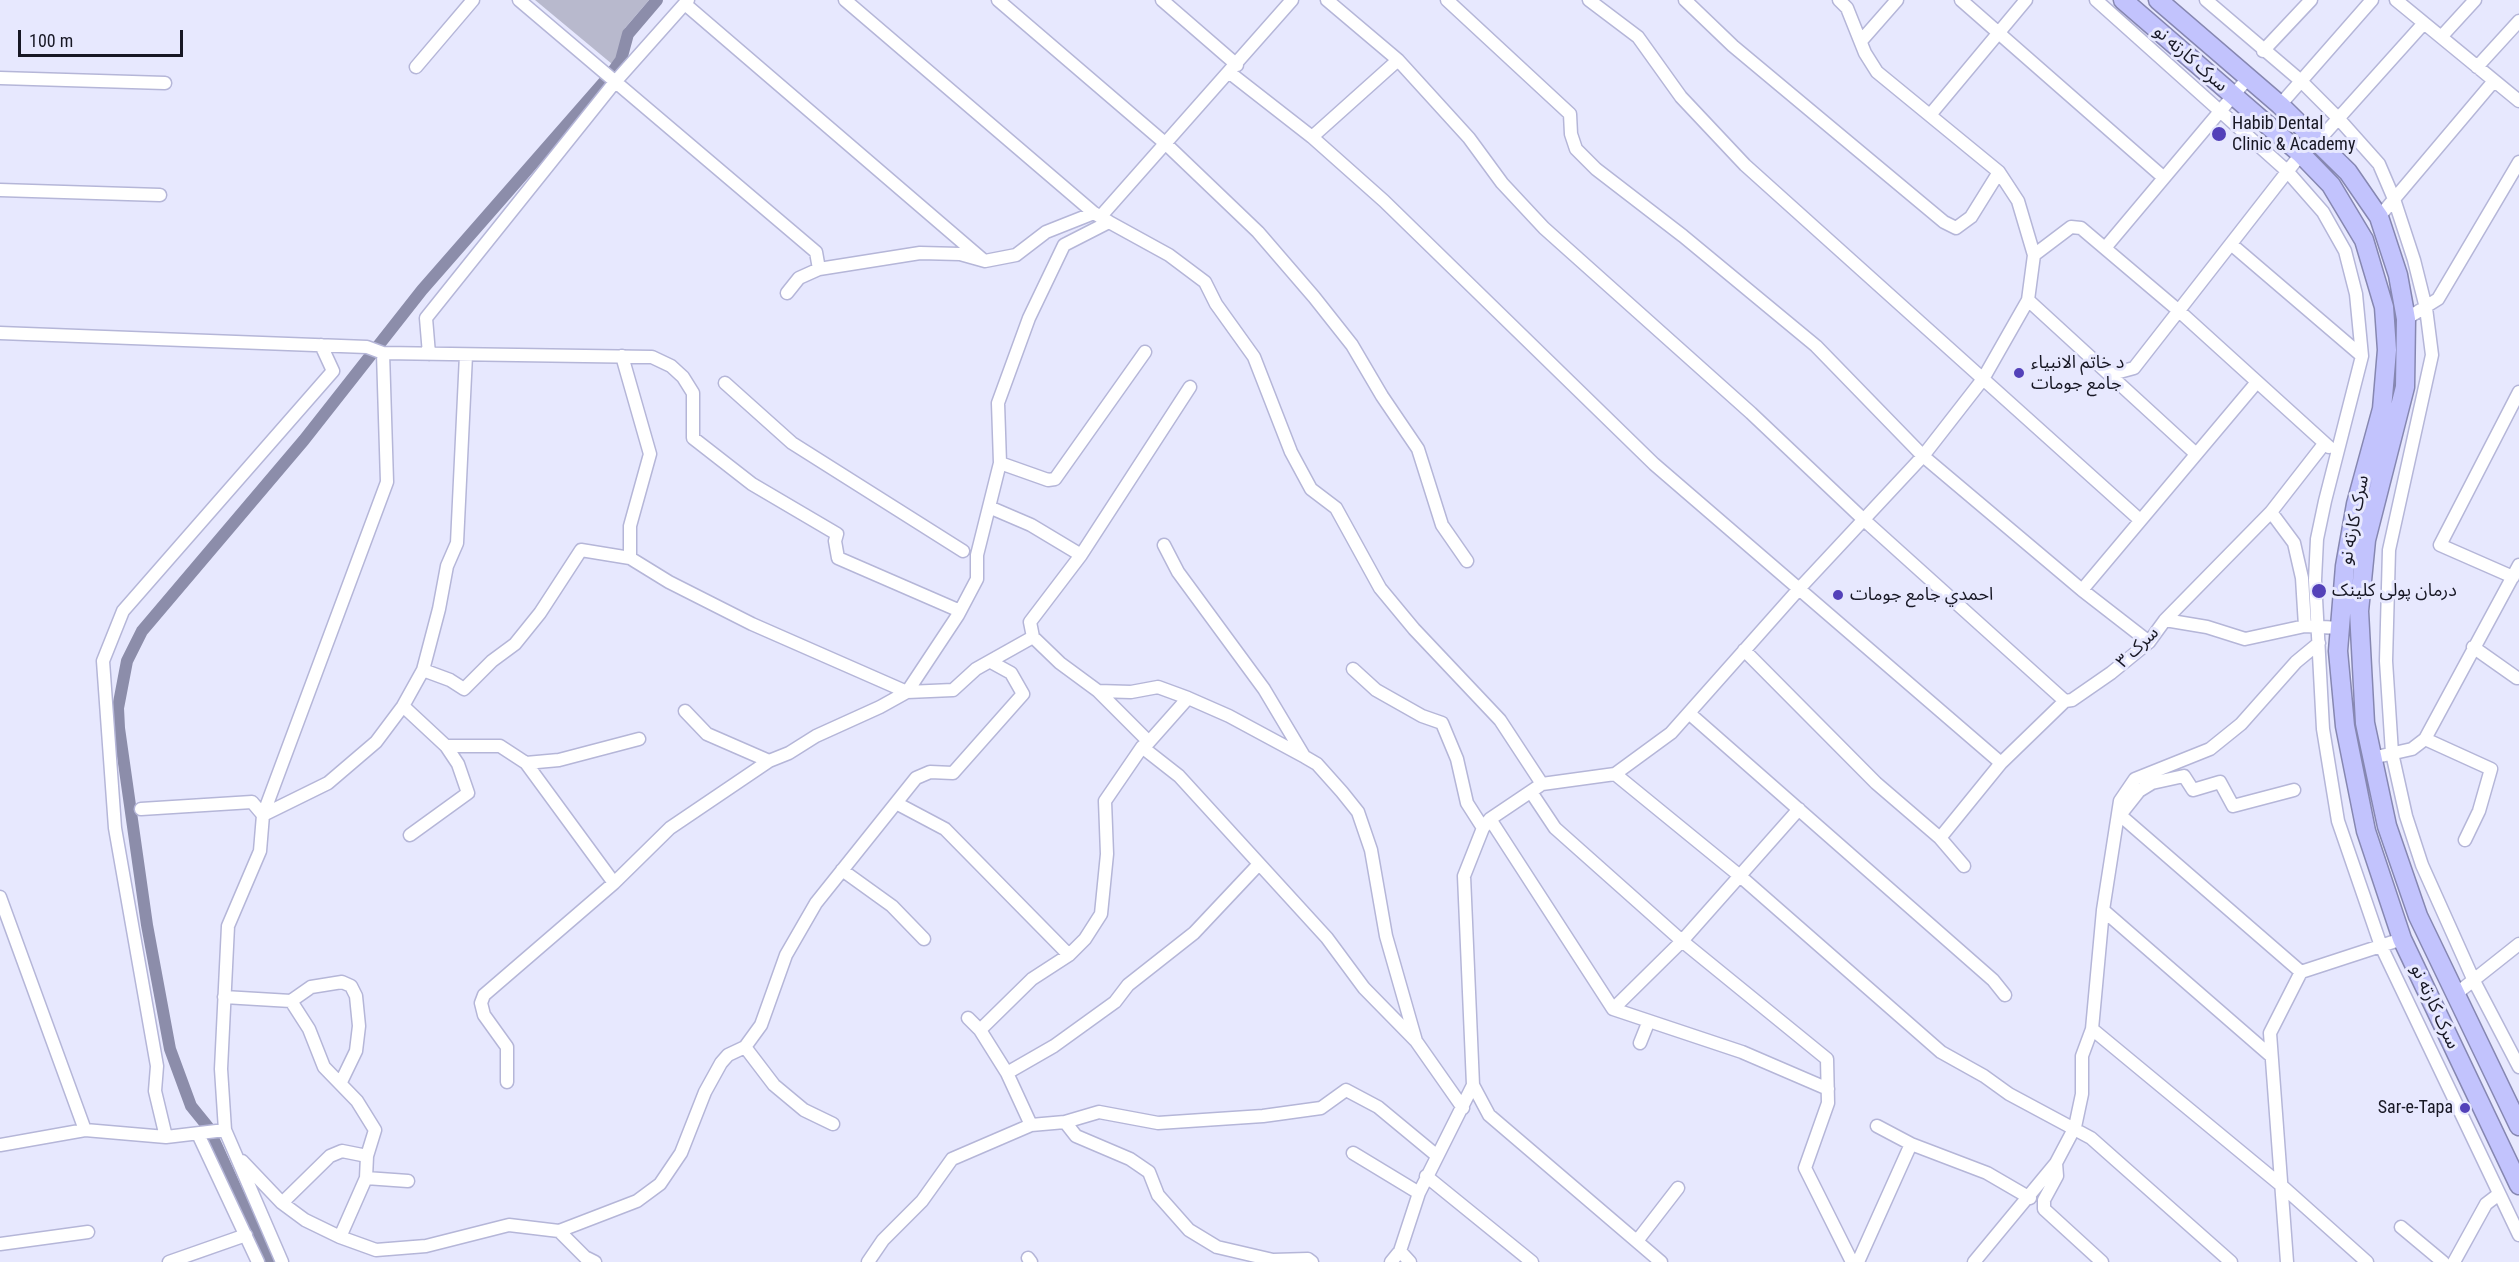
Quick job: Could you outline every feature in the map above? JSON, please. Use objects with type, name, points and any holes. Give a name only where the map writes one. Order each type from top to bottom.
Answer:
[{"type":"highway","name":"سرک کارته نو","points":[[2123,0],[2301,154],[2331,185],[2364,240],[2384,307],[2387,350],[2382,409],[2356,504],[2339,628],[2338,651],[2345,726],[2366,831],[2402,939],[2519,1185]]},
{"type":"highway","name":"سرک کارته نو","points":[[2158,0],[2280,105],[2348,172],[2379,217],[2398,275],[2406,319],[2405,387],[2366,540],[2359,611],[2365,723],[2387,825],[2418,916],[2519,1126]]},
{"type":"highway","points":[[2345,726],[2365,723]]},
{"type":"highway","points":[[2366,831],[2387,825]]},
{"type":"street","points":[[416,67],[473,0]]},
{"type":"street","points":[[519,0],[816,252],[819,269]]},
{"type":"street","points":[[845,0],[1101,217],[1169,255],[1205,282],[1216,304],[1254,357],[1291,452],[1311,489],[1336,508],[1380,588],[1421,636],[1500,720],[1542,784]]},
{"type":"street","points":[[998,0],[1166,144],[1258,232],[1352,345],[1382,396],[1418,449],[1442,525],[1467,561]]},
{"type":"street","points":[[1162,0],[1233,69],[1384,201],[1654,464],[2001,763]]},
{"type":"street","points":[[507,1082],[507,1047],[484,1015],[481,1003],[484,995],[614,883],[670,828],[769,760],[789,753],[816,736],[907,692],[960,611],[977,579],[977,555],[1000,464],[998,403],[1029,318],[1064,245],[1101,217],[1292,0]]},
{"type":"street","points":[[1327,0],[1398,60],[1469,138],[1502,183],[1544,228],[1751,413],[1863,519],[2065,700]]},
{"type":"street","points":[[1447,0],[1570,114],[1571,134],[1576,149],[1596,169],[1683,236],[1816,346],[1923,456],[2082,590],[2149,642]]},
{"type":"street","points":[[1589,0],[1638,37],[1681,97],[1744,165],[2140,520]]},
{"type":"street","points":[[1685,0],[1733,46],[1944,222],[1956,228],[1971,217],[2000,172]]},
{"type":"street","points":[[1661,1262],[1489,1115],[1473,1085],[1464,876],[1486,824],[1542,784],[1615,774],[1646,753],[1690,714],[1798,590],[1923,456],[1983,379],[2028,300],[2034,255],[2018,201],[2000,172],[1877,72],[1847,8],[1839,0]]},
{"type":"street","points":[[1861,41],[1897,0]]},
{"type":"street","points":[[1961,0],[2163,177]]},
{"type":"street","points":[[1930,115],[2026,0]]},
{"type":"street","points":[[2096,0],[2287,171],[2323,212],[2345,251],[2356,294],[2362,356],[2317,539],[2311,626]]},
{"type":"street","points":[[2206,0],[2263,51],[2301,81],[2379,164],[2394,199],[2414,260],[2426,308],[2432,355],[2389,550],[2386,661],[2392,753],[2406,816],[2422,865],[2474,981],[2515,1052],[2519,1068]]},
{"type":"street","points":[[2263,51],[2311,0]]},
{"type":"street","points":[[2280,105],[2372,0]]},
{"type":"street","points":[[2442,36],[2475,0]]},
{"type":"street","points":[[429,354],[426,318],[609,78],[686,2],[985,261]]},
{"type":"street","points":[[2403,2],[2493,82],[2519,101]]},
{"type":"street","points":[[2477,67],[2519,21]]},
{"type":"street","points":[[2318,141],[2424,23]]},
{"type":"street","points":[[1312,137],[1398,60]]},
{"type":"street","points":[[0,78],[165,83]]},
{"type":"street","points":[[2105,248],[2248,78]]},
{"type":"street","points":[[2379,217],[2493,82]]},
{"type":"street","points":[[2112,374],[2134,368],[2301,154]]},
{"type":"street","points":[[2406,319],[2438,299],[2519,162]]},
{"type":"street","points":[[0,190],[160,195]]},
{"type":"street","points":[[787,293],[799,278],[819,269],[920,253],[960,254],[985,261],[1016,255],[1046,232],[1101,217]]},
{"type":"street","points":[[2034,255],[2075,225],[2179,311],[2324,444],[2337,453]]},
{"type":"street","points":[[2232,244],[2362,356]]},
{"type":"street","points":[[2028,300],[2112,374],[2195,453]]},
{"type":"street","points":[[0,333],[367,347],[383,352],[429,354],[652,357],[671,366],[683,376],[693,393],[693,438],[752,484],[837,534],[835,541],[838,558],[960,611]]},
{"type":"street","points":[[166,1137],[154,1091],[157,1066],[115,828],[102,661],[123,611],[333,371],[321,345]]},
{"type":"street","points":[[383,352],[387,482],[263,815],[260,851],[228,926],[219,1131],[251,1172],[282,1203],[305,1220],[340,1237],[376,1250],[426,1246],[509,1225],[559,1231],[637,1201],[660,1184],[681,1153],[705,1092],[721,1063],[728,1055],[745,1047],[761,1024],[792,943],[816,903],[880,820],[916,778],[930,772],[953,772],[1023,694],[1011,674],[991,662]]},
{"type":"street","points":[[1000,464],[1048,480],[1055,479],[1145,352]]},
{"type":"street","points":[[263,815],[327,783],[376,742],[403,706],[423,670],[439,609],[447,566],[457,543],[466,355]]},
{"type":"street","points":[[622,356],[650,454],[630,526],[630,558]]},
{"type":"street","points":[[2082,590],[2257,382]]},
{"type":"street","points":[[725,383],[792,443],[963,551]]},
{"type":"street","points":[[1190,387],[1081,555],[1034,614],[1030,622],[1033,637],[1060,663],[1098,691],[1327,938],[1364,988],[1416,1041],[1463,1108]]},
{"type":"street","points":[[2513,577],[2440,545],[2519,392]]},
{"type":"street","name":"سرک ۳","points":[[1940,838],[2001,763],[2065,700],[2072,700],[2101,680],[2149,642],[2165,620],[2271,512],[2324,444]]},
{"type":"street","points":[[989,507],[1031,525],[1081,555]]},
{"type":"street","points":[[2271,512],[2294,543],[2311,626],[2319,643],[2323,729],[2338,822],[2381,946],[2519,1235]]},
{"type":"street","points":[[1164,545],[1178,572],[1264,689],[1305,757]]},
{"type":"street","points":[[423,670],[450,680],[464,689],[492,661],[515,644],[540,613],[581,550],[630,558],[669,582],[752,624],[907,692],[953,690],[976,669],[1033,637]]},
{"type":"street","points":[[2372,758],[2412,749],[2425,739],[2519,565]]},
{"type":"street","points":[[2165,620],[2207,627],[2246,639],[2311,626],[2339,628]]},
{"type":"street","points":[[1974,1262],[2030,1198],[2056,1163],[2075,1127],[2082,1094],[2082,1056],[2092,1029],[2103,910],[2120,816],[2120,801],[2134,779],[2210,749],[2241,724],[2296,662],[2319,643]]},
{"type":"street","points":[[2473,648],[2517,678]]},
{"type":"street","points":[[1744,650],[1876,783],[1940,838],[1964,866]]},
{"type":"street","points":[[1353,669],[1376,690],[1422,716],[1442,723],[1457,759],[1467,803],[1486,824],[1613,1009],[1648,1023],[1742,1052],[1828,1089]]},
{"type":"street","points":[[1098,691],[1131,692],[1158,687],[1229,716],[1317,764],[1358,812],[1371,850],[1386,936],[1416,1041]]},
{"type":"street","points":[[980,1030],[1032,979],[1069,955],[1085,939],[1101,914],[1107,854],[1105,801],[1146,744],[1188,698]]},
{"type":"street","points":[[403,706],[446,746],[458,764],[468,793],[410,835]]},
{"type":"street","points":[[686,711],[707,734],[769,760]]},
{"type":"street","points":[[1690,714],[1992,980],[2005,995]]},
{"type":"street","points":[[525,763],[559,760],[639,739]]},
{"type":"street","points":[[2425,739],[2491,769],[2479,811],[2465,840]]},
{"type":"street","points":[[446,746],[500,746],[525,763],[614,883]]},
{"type":"street","points":[[1615,774],[1740,876],[1941,1052],[1984,1076],[2009,1094],[2075,1127],[2091,1138],[2231,1262]]},
{"type":"street","points":[[2120,816],[2139,791],[2152,783],[2184,776],[2195,791],[2220,783],[2233,806],[2294,790]]},
{"type":"street","points":[[1531,792],[1555,828],[1682,940],[1827,1059],[1828,1103],[1805,1168],[1852,1262]]},
{"type":"street","points":[[141,809],[252,802],[263,815]]},
{"type":"street","points":[[896,803],[945,829],[1069,955]]},
{"type":"street","points":[[1613,1009],[1682,940],[1799,809]]},
{"type":"street","points":[[2120,816],[2301,972]]},
{"type":"street","points":[[1007,1072],[1054,1046],[1114,1002],[1128,985],[1194,933],[1259,864]]},
{"type":"street","points":[[842,870],[892,906],[924,939]]},
{"type":"street","points":[[0,897],[85,1130]]},
{"type":"street","points":[[2103,910],[2271,1056]]},
{"type":"street","points":[[2287,1262],[2270,1033],[2301,972],[2402,939]]},
{"type":"street","points":[[2456,994],[2519,944]]},
{"type":"street","points":[[224,997],[291,1001],[310,987],[342,982],[351,986],[356,996],[358,1026],[356,1051],[341,1082]]},
{"type":"street","points":[[291,1001],[309,1029],[324,1067],[357,1101],[375,1130],[367,1156],[366,1178],[340,1237]]},
{"type":"street","points":[[968,1018],[980,1030],[1007,1072],[1031,1125]]},
{"type":"street","points":[[1640,1043],[1648,1023]]},
{"type":"street","points":[[2092,1029],[2282,1186],[2367,1262]]},
{"type":"street","points":[[745,1047],[774,1085],[804,1110],[833,1124]]},
{"type":"street","points":[[2489,1065],[2515,1052]]},
{"type":"street","points":[[1391,1262],[1400,1251],[1426,1176],[1473,1085]]},
{"type":"street","points":[[868,1262],[883,1240],[922,1200],[952,1159],[1031,1125],[1065,1122],[1100,1112],[1158,1124],[1263,1116],[1321,1108],[1346,1090],[1378,1107],[1436,1155]]},
{"type":"street","points":[[1065,1122],[1076,1136],[1130,1159],[1149,1172],[1158,1195],[1190,1230],[1217,1247],[1273,1260],[1308,1259],[1312,1262]]},
{"type":"street","points":[[1876,1126],[1911,1144],[1987,1173],[2030,1198]]},
{"type":"street","points":[[0,1130],[2,1144],[85,1130],[166,1137],[219,1131]]},
{"type":"street","points":[[198,1134],[258,1262]]},
{"type":"street","points":[[1858,1262],[1911,1144]]},
{"type":"street","points":[[232,1148],[282,1262]]},
{"type":"street","points":[[282,1203],[330,1156],[342,1150],[367,1156]]},
{"type":"street","points":[[1353,1153],[1419,1193]]},
{"type":"street","points":[[2056,1163],[2057,1176],[2044,1200],[2044,1209],[2103,1262]]},
{"type":"street","points":[[1426,1176],[1532,1262]]},
{"type":"street","points":[[366,1178],[408,1181]]},
{"type":"street","points":[[1637,1241],[1678,1188]]},
{"type":"street","points":[[2454,1262],[2486,1204],[2499,1194]]},
{"type":"street","points":[[2401,1227],[2443,1262]]},
{"type":"street","points":[[559,1231],[586,1260]]},
{"type":"street","points":[[0,1244],[88,1232]]},
{"type":"street","points":[[169,1262],[246,1235]]},
{"type":"street","points":[[1400,1251],[1410,1262]]},
{"type":"shaded area","points":[[535,0],[649,0],[625,28],[617,58],[612,64]]},
{"type":"waterway","points":[[269,1262],[208,1127],[191,1106],[170,1049],[147,925],[119,728],[118,708],[127,661],[142,631],[304,440],[422,290],[611,74],[621,60],[628,34],[657,0]]},
{"type":"place","name":"Habib Dental Clinic & Academy","points":[[2219,134]]},
{"type":"place","name":"د خاتم الانبیاء جامع جومات","points":[[2019,373]]},
{"type":"place","name":"درمان پولی کلینک","points":[[2319,591]]},
{"type":"place","name":"احمدي جامع جومات","points":[[1838,595]]},
{"type":"place","name":"Sar-e-Tapa","points":[[2465,1108]]}]
